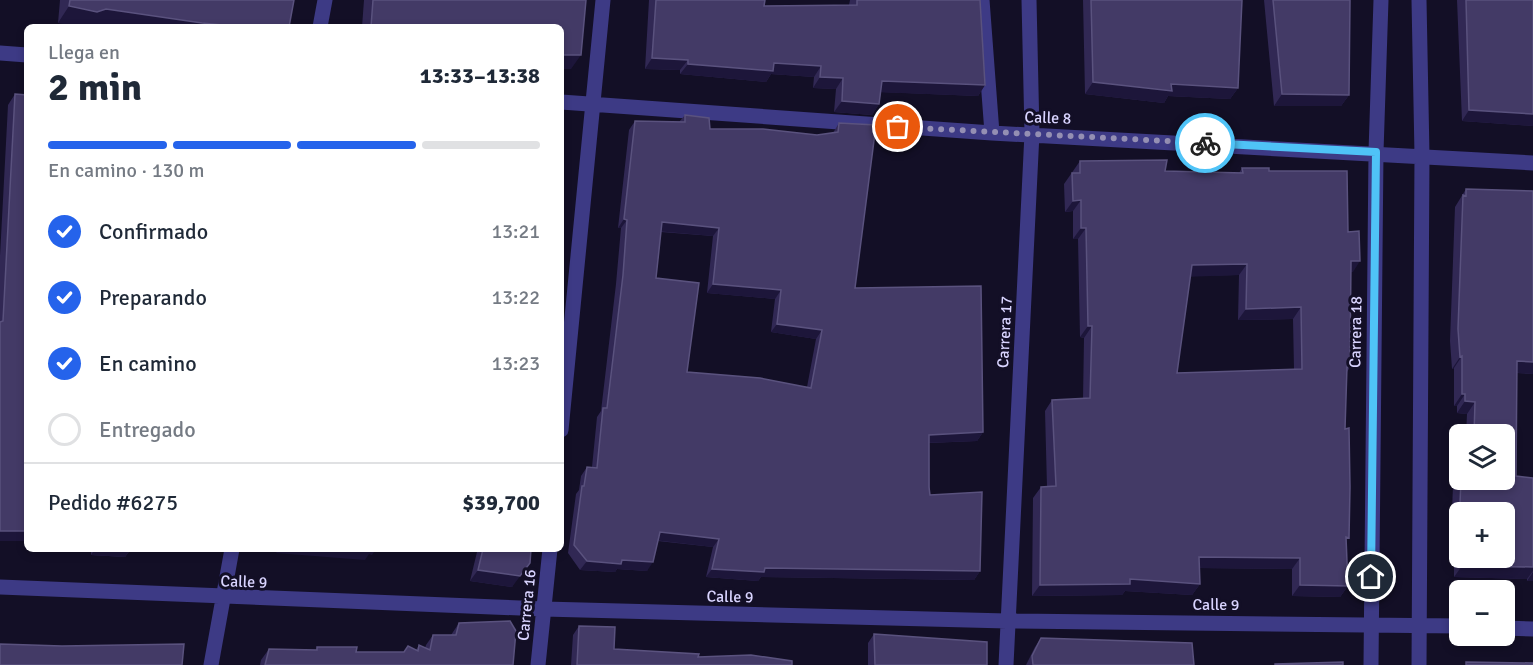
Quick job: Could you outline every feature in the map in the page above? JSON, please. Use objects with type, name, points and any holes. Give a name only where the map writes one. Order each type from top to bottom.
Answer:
[{"type":"street","points":[[321,24],[325,0]]},
{"type":"street","points":[[564,399],[603,0]]},
{"type":"street","points":[[982,0],[992,133]]},
{"type":"street","name":"Carrera 17","points":[[1006,665],[1032,134],[1029,0]]},
{"type":"street","name":"Carrera 18","points":[[1371,665],[1376,152],[1381,0]]},
{"type":"street","points":[[1419,0],[1422,155],[1419,665]]},
{"type":"street","points":[[0,53],[24,55]]},
{"type":"street","name":"Calle 8","points":[[564,102],[992,133],[1376,152],[1533,163]]},
{"type":"street","points":[[211,665],[232,552]]},
{"type":"street","name":"Carrera 16","points":[[538,665],[550,552]]},
{"type":"street","name":"Calle 9","points":[[0,587],[224,598],[544,609],[1007,621],[1449,626]]},
{"type":"street","points":[[1515,628],[1533,629]]},
{"type":"building","points":[[70,0],[294,0],[290,24],[212,24],[106,9],[97,12],[69,6]]},
{"type":"building","points":[[373,0],[586,0],[581,55],[564,55],[564,24],[371,24]]},
{"type":"building","points":[[656,0],[765,0],[764,6],[857,5],[857,0],[980,0],[985,85],[882,81],[879,104],[842,101],[843,78],[820,77],[821,66],[774,63],[773,71],[688,64],[688,60],[652,58]]},
{"type":"building","points":[[1091,0],[1242,0],[1238,88],[1171,84],[1172,91],[1093,82]]},
{"type":"building","points":[[1273,0],[1350,0],[1349,95],[1282,94]]},
{"type":"building","points":[[1466,0],[1533,0],[1533,114],[1469,110]]},
{"type":"building","points":[[15,94],[24,95],[24,531],[0,531],[0,322],[3,321]]},
{"type":"building","points":[[685,115],[709,118],[710,129],[763,129],[817,135],[838,132],[839,123],[876,125],[855,288],[981,286],[983,432],[929,435],[930,495],[982,492],[980,571],[765,568],[764,572],[712,569],[719,539],[660,532],[653,562],[622,560],[621,564],[587,561],[574,545],[582,486],[584,486],[587,467],[597,468],[603,408],[607,408],[623,275],[627,220],[624,219],[635,121],[685,122]],"holes":[[[662,222],[719,228],[713,284],[781,290],[777,324],[822,330],[811,388],[760,378],[687,372],[699,283],[656,278]]]},
{"type":"building","points":[[1167,160],[1165,171],[1243,173],[1242,168],[1269,168],[1269,171],[1347,171],[1348,232],[1359,231],[1360,261],[1351,261],[1350,367],[1347,367],[1345,429],[1349,428],[1350,487],[1349,538],[1346,537],[1348,586],[1300,585],[1300,558],[1199,557],[1200,584],[1130,579],[1130,584],[1040,585],[1041,487],[1056,486],[1052,400],[1090,398],[1092,326],[1088,326],[1086,228],[1081,228],[1081,200],[1073,201],[1072,173],[1080,173],[1080,161]],"holes":[[[1247,264],[1246,309],[1301,307],[1302,369],[1177,373],[1192,265]]]},
{"type":"building","points":[[1466,189],[1533,191],[1533,362],[1517,361],[1516,476],[1533,478],[1533,567],[1515,567],[1515,502],[1460,502],[1461,490],[1515,490],[1515,424],[1474,424],[1475,402],[1465,401],[1465,394],[1462,394],[1462,356],[1460,357],[1458,329],[1463,195],[1466,196]]},
{"type":"building","points":[[482,552],[531,552],[530,563],[520,576],[478,570]]},
{"type":"building","points":[[510,621],[516,631],[513,665],[265,665],[269,649],[317,650],[317,647],[357,647],[356,652],[404,652],[408,646],[418,651],[419,645],[430,650],[433,635],[456,635],[459,623]]},
{"type":"building","points":[[579,626],[615,627],[614,649],[699,654],[698,657],[751,655],[792,661],[792,665],[577,665]]},
{"type":"building","points":[[874,634],[987,642],[987,665],[875,665]]},
{"type":"building","points":[[1041,638],[1192,643],[1194,665],[1033,665],[1032,656]]},
{"type":"building","points":[[0,644],[62,646],[184,644],[182,665],[0,665]]},
{"type":"building","points":[[1343,662],[1343,665],[1275,665],[1275,664]]},
{"type":"building","points":[[1466,662],[1533,663],[1533,665],[1466,665]]},
{"type":"way so far","points":[[898,127],[1205,143]]},
{"type":"route","points":[[1205,143],[1376,152],[1371,577]]}]
